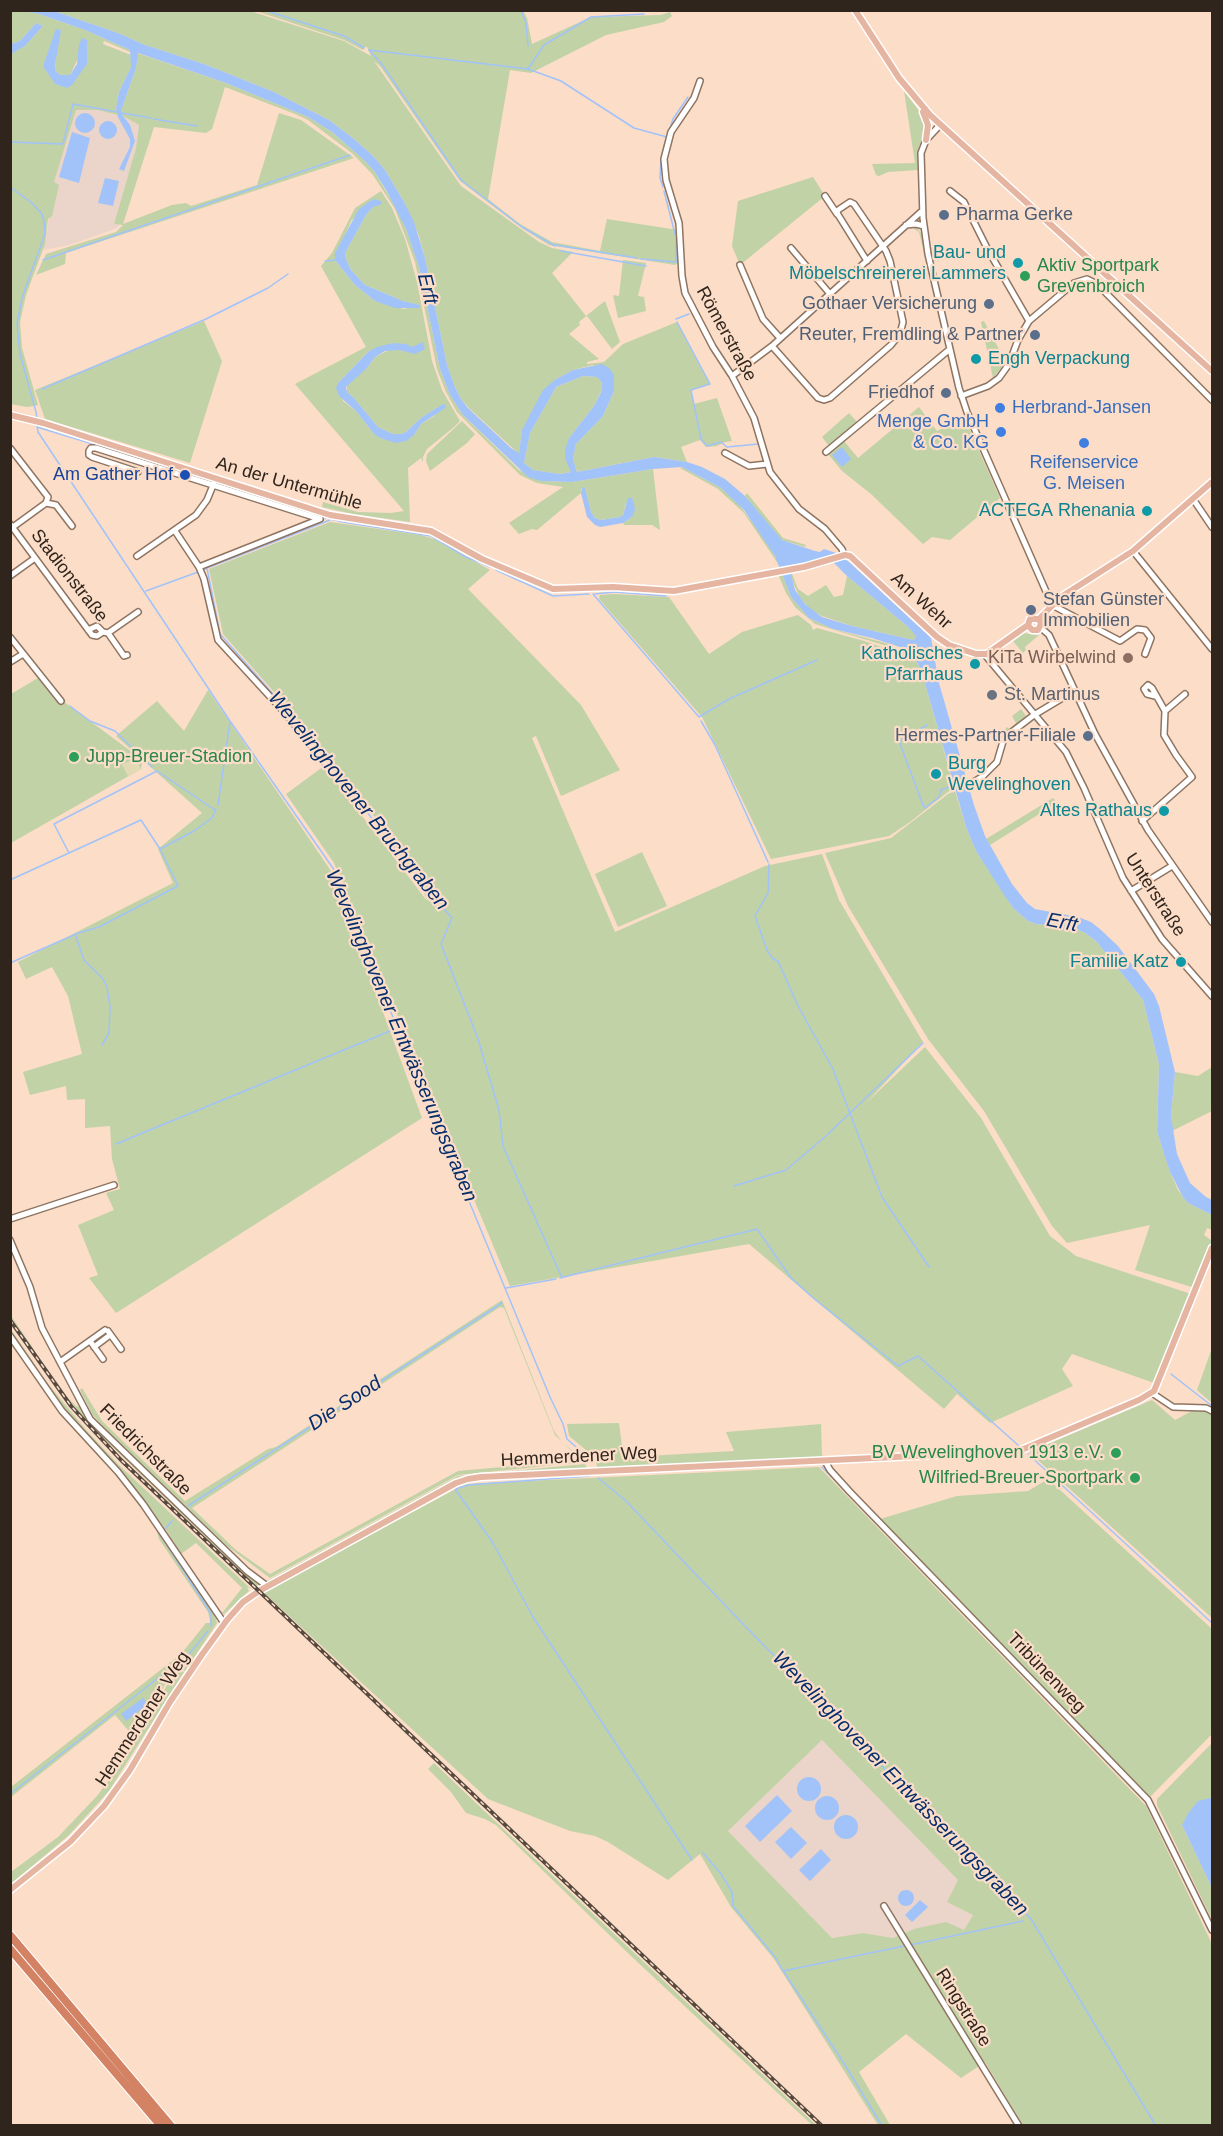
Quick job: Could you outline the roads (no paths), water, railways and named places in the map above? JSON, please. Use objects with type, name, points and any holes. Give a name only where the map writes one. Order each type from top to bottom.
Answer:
[{"type":"highway","points":[[10,1935],[171,2126]]},
{"type":"highway","points":[[10,1949],[161,2126]]},
{"type":"main road","points":[[855,10],[899,78],[921,106],[1212,371]]},
{"type":"main road","points":[[921,106],[927,123],[926,140]]},
{"type":"main road","name":"An der Untermühle","points":[[10,415],[43,423],[326,514],[430,531],[491,563],[556,590],[615,587],[671,591],[789,570],[842,555]]},
{"type":"main road","points":[[1039,619],[1052,605],[1133,551],[1212,482]]},
{"type":"main road","name":"Am Wehr","points":[[842,555],[851,557],[939,639],[976,654],[985,655]]},
{"type":"main road","points":[[985,655],[1028,625],[1032,618],[1039,619]]},
{"type":"main road","points":[[1028,625],[1034,631],[1040,627],[1039,619]]},
{"type":"main road","points":[[1152,1393],[1161,1379],[1212,1248]]},
{"type":"main road","name":"Hemmerdener Weg","points":[[10,1890],[70,1842],[104,1806],[130,1770],[172,1699],[224,1623],[244,1601],[267,1586],[448,1487],[468,1479],[1017,1451],[1152,1393]]},
{"type":"street","name":"Römerstraße","points":[[700,81],[694,98],[675,124],[664,156],[664,168],[679,223],[682,280],[685,293],[756,423],[767,464],[775,479],[799,509],[823,528]]},
{"type":"street","points":[[940,125],[926,140],[920,156],[922,210],[961,396],[989,465],[1052,605],[1120,641],[1137,629],[1144,630],[1151,636],[1145,654]]},
{"type":"street","points":[[950,191],[964,202],[977,230],[1029,321]]},
{"type":"street","points":[[825,196],[867,261]]},
{"type":"street","points":[[772,346],[818,398],[824,400],[830,398],[891,345],[901,332],[902,319],[891,261],[852,202],[838,210],[837,214]]},
{"type":"street","points":[[732,376],[772,346],[922,210]]},
{"type":"street","points":[[906,225],[924,226]]},
{"type":"street","points":[[791,248],[830,294]]},
{"type":"street","points":[[740,265],[763,319],[780,338]]},
{"type":"street","points":[[961,396],[987,386],[1001,375],[1011,361],[1018,340],[1029,321],[1076,282],[1085,279],[1092,280],[1212,400]]},
{"type":"street","points":[[826,452],[950,349]]},
{"type":"street","points":[[10,448],[47,494],[46,503]]},
{"type":"street","points":[[138,472],[92,457],[89,451],[91,448],[96,448],[320,519]]},
{"type":"street","points":[[124,468],[128,450]]},
{"type":"street","points":[[725,453],[751,466],[767,464]]},
{"type":"street","points":[[137,556],[175,531],[199,511],[215,478]]},
{"type":"street","points":[[1193,499],[1212,527]]},
{"type":"street","points":[[12,526],[46,503],[56,505],[72,526]]},
{"type":"street","points":[[199,567],[320,519],[326,514]]},
{"type":"street","name":"Stadionstraße","points":[[12,526],[88,630],[94,636],[106,632]]},
{"type":"street","name":"Am Wehr","points":[[823,528],[842,549],[842,555]]},
{"type":"street","points":[[175,531],[199,567],[204,579],[218,640],[286,714],[325,763]]},
{"type":"street","points":[[1133,551],[1212,649]]},
{"type":"street","points":[[10,576],[35,558]]},
{"type":"street","points":[[127,655],[124,656],[106,632],[138,612]]},
{"type":"street","points":[[1040,627],[1051,640],[1074,691],[1142,821],[1212,919]]},
{"type":"street","points":[[10,637],[61,701]]},
{"type":"street","points":[[10,663],[23,654]]},
{"type":"street","name":"Unterstraße","points":[[985,655],[1064,748],[1118,870],[1162,939],[1196,975],[1212,996]]},
{"type":"street","points":[[972,783],[982,777],[997,762],[1004,738],[1034,715],[1074,691]]},
{"type":"street","points":[[1165,711],[1185,694]]},
{"type":"street","points":[[1142,821],[1192,777],[1164,735],[1165,711],[1155,696]]},
{"type":"street","points":[[1131,891],[1172,866]]},
{"type":"street","points":[[10,1220],[114,1185]]},
{"type":"street","name":"Friedrichstraße","points":[[10,1240],[30,1287],[42,1328],[89,1417],[247,1571],[267,1586]]},
{"type":"street","points":[[60,1362],[108,1332],[121,1349]]},
{"type":"street","points":[[10,1336],[62,1411],[144,1504],[224,1623]]},
{"type":"street","points":[[92,1344],[103,1359]]},
{"type":"street","points":[[1152,1393],[1170,1406],[1212,1411]]},
{"type":"street","name":"Tribünenweg","points":[[825,1461],[850,1492],[1148,1800],[1212,1930]]},
{"type":"street","name":"Ringstraße","points":[[884,1906],[1018,2126]]},
{"type":"water","name":"Erft","points":[[23,11],[54,11],[204,64],[274,92],[329,120],[373,156],[385,170],[414,222],[425,258],[447,365],[455,387],[468,408],[511,448],[519,453],[522,430],[543,390],[556,379],[573,370],[602,364],[614,375],[614,391],[603,416],[576,444],[573,459],[577,472],[654,457],[687,462],[702,467],[725,479],[745,496],[782,540],[815,551],[820,552],[824,549],[836,553],[849,562],[931,638],[939,683],[974,805],[985,836],[1012,884],[1027,903],[1035,909],[1078,917],[1091,922],[1118,946],[1154,994],[1175,1072],[1171,1116],[1177,1154],[1190,1183],[1212,1200],[1212,1215],[1188,1203],[1183,1197],[1165,1157],[1157,1131],[1159,1064],[1143,1000],[1096,941],[1074,928],[1028,921],[1014,909],[1006,898],[976,851],[966,827],[926,687],[918,664],[909,650],[833,629],[809,618],[791,597],[775,556],[744,510],[721,488],[682,467],[653,469],[572,482],[541,481],[528,477],[463,415],[450,395],[440,369],[419,267],[406,229],[386,190],[364,160],[332,132],[308,117],[226,83],[138,53],[136,68],[121,111],[130,125],[135,141],[124,171],[119,169],[130,147],[130,139],[118,117],[116,108],[119,92],[131,67],[130,50],[85,30],[39,14]],"holes":[[[583,376],[597,377],[602,383],[601,392],[594,406],[569,438],[565,458],[571,472],[560,474],[533,470],[524,463],[530,433],[556,387]],[[828,557],[847,576],[907,626],[916,636],[915,639],[852,626],[822,617],[805,604],[795,590],[789,567]]]},
{"type":"water","points":[[36,23],[43,26],[25,46],[11,54],[11,44],[20,41]]},
{"type":"water","points":[[56,29],[61,30],[55,65],[55,70],[60,75],[70,75],[77,64],[82,38],[87,40],[87,64],[72,85],[67,88],[55,84],[43,66]]},
{"type":"water","points":[[85,113],[92,116],[95,123],[92,130],[85,133],[78,130],[75,123],[78,116]]},
{"type":"water","points":[[104,121],[112,121],[117,126],[115,137],[104,139],[99,134],[99,126]]},
{"type":"water","points":[[72,132],[90,138],[79,183],[59,177]]},
{"type":"water","points":[[105,178],[119,181],[113,206],[98,203]]},
{"type":"water","points":[[373,199],[381,201],[382,204],[373,207],[366,215],[345,253],[346,259],[351,270],[365,285],[403,301],[420,305],[419,308],[395,308],[375,301],[355,285],[335,260],[335,253],[359,209]]},
{"type":"water","points":[[423,342],[425,349],[415,354],[399,350],[385,351],[375,357],[367,368],[346,387],[347,392],[378,427],[393,434],[402,434],[422,417],[443,404],[446,405],[421,424],[414,435],[406,441],[396,443],[380,438],[339,396],[336,388],[338,383],[369,351],[377,347],[393,343],[412,347]]},
{"type":"water","points":[[842,447],[851,459],[842,467],[832,455]]},
{"type":"water","points":[[582,487],[585,488],[591,512],[595,518],[601,520],[620,517],[623,515],[628,498],[632,498],[634,504],[635,510],[632,517],[623,523],[600,527],[595,525],[587,517],[581,493]]},
{"type":"water","points":[[143,1698],[148,1704],[126,1721],[121,1714]]},
{"type":"water","points":[[809,1777],[814,1778],[820,1784],[820,1794],[814,1800],[809,1801],[804,1800],[798,1794],[797,1789],[798,1784],[804,1778]]},
{"type":"water","points":[[777,1795],[792,1811],[760,1842],[745,1826]]},
{"type":"water","points":[[827,1796],[832,1797],[838,1803],[838,1813],[832,1819],[827,1820],[822,1819],[816,1813],[815,1808],[816,1803],[822,1797]]},
{"type":"water","points":[[1212,1799],[1212,1888],[1182,1825],[1198,1801]]},
{"type":"water","points":[[846,1815],[851,1816],[857,1822],[857,1832],[851,1838],[846,1839],[841,1838],[835,1832],[834,1827],[835,1822],[841,1816]]},
{"type":"water","points":[[791,1827],[807,1843],[791,1859],[775,1842]]},
{"type":"water","points":[[821,1849],[831,1860],[810,1881],[799,1870]]},
{"type":"water","points":[[903,1890],[909,1890],[914,1898],[912,1904],[903,1906],[898,1901],[898,1895]]},
{"type":"water","points":[[920,1900],[928,1907],[912,1922],[905,1915]]},
{"type":"waterway","points":[[264,10],[344,36],[364,48]]},
{"type":"waterway","points":[[521,10],[526,23],[528,46]]},
{"type":"waterway","points":[[528,69],[544,45],[591,17],[644,14]]},
{"type":"waterway","points":[[369,50],[528,69],[561,81],[634,128],[667,137],[673,119],[688,97]]},
{"type":"waterway","points":[[369,50],[381,63],[461,180],[522,227],[555,246]]},
{"type":"waterway","points":[[10,142],[63,144],[73,104],[117,112]]},
{"type":"waterway","points":[[122,113],[151,118]]},
{"type":"waterway","points":[[154,119],[197,126]]},
{"type":"waterway","points":[[663,187],[660,178],[661,160],[666,138]]},
{"type":"waterway","points":[[43,260],[350,155]]},
{"type":"waterway","name":"Wevelinghovener Entwässerungsgraben","points":[[10,187],[32,203],[42,214],[44,221],[45,234],[22,298],[17,324],[20,354],[37,420]]},
{"type":"waterway","points":[[664,191],[675,234]]},
{"type":"waterway","points":[[641,259],[676,262],[676,239]]},
{"type":"waterway","points":[[555,245],[637,258]]},
{"type":"waterway","points":[[561,251],[646,266]]},
{"type":"waterway","points":[[325,261],[335,260]]},
{"type":"waterway","points":[[42,389],[206,319],[268,288],[288,274]]},
{"type":"waterway","points":[[676,319],[689,314]]},
{"type":"waterway","points":[[677,322],[710,384],[691,390],[701,439],[707,446],[721,442],[727,447],[758,444]]},
{"type":"waterway","name":"Wevelinghovener Entwässerungsgraben","points":[[37,425],[38,432],[230,721],[335,871],[371,964],[563,1424],[567,1439],[592,1461]]},
{"type":"waterway","points":[[37,427],[96,445]]},
{"type":"waterway","points":[[109,449],[125,454]]},
{"type":"waterway","points":[[131,456],[171,469]]},
{"type":"waterway","points":[[248,493],[306,512]]},
{"type":"waterway","points":[[322,517],[431,536],[466,557],[490,567]]},
{"type":"waterway","points":[[202,570],[330,520]]},
{"type":"waterway","name":"Wevelinghovener Bruchgraben","points":[[207,568],[220,634],[303,728],[422,884],[452,918],[441,944],[478,1039],[499,1110],[503,1146],[562,1278]]},
{"type":"waterway","points":[[496,570],[553,596],[589,594]]},
{"type":"waterway","points":[[146,591],[198,572]]},
{"type":"waterway","points":[[595,594],[615,592],[666,596]]},
{"type":"waterway","points":[[593,594],[699,717],[729,699],[817,660]]},
{"type":"waterway","points":[[70,706],[90,721],[115,731],[152,767]]},
{"type":"waterway","points":[[701,721],[715,745],[768,862]]},
{"type":"waterway","points":[[218,805],[230,722]]},
{"type":"waterway","points":[[927,725],[899,741],[925,808],[939,797],[941,790],[955,785]]},
{"type":"waterway","points":[[69,853],[54,824],[157,771],[215,810]]},
{"type":"waterway","points":[[102,1045],[109,1033],[110,1007],[107,987],[103,979],[84,960],[75,934],[99,927],[178,886],[160,849],[194,831],[212,818],[216,809]]},
{"type":"waterway","points":[[10,880],[141,820],[160,849]]},
{"type":"waterway","points":[[769,864],[768,893],[755,916],[767,950],[773,959],[778,961],[798,1006],[833,1069],[882,1197],[929,1267]]},
{"type":"waterway","points":[[10,963],[74,935]]},
{"type":"waterway","points":[[116,1144],[390,1031]]},
{"type":"waterway","points":[[734,1186],[786,1170],[827,1135],[923,1043]]},
{"type":"waterway","points":[[560,1278],[757,1229],[791,1278],[812,1297],[898,1366],[918,1356],[1018,1445]]},
{"type":"waterway","points":[[506,1288],[556,1279]]},
{"type":"waterway","name":"Die Sood","points":[[188,1506],[502,1303]]},
{"type":"waterway","points":[[1171,1374],[1212,1406]]},
{"type":"waterway","points":[[1028,1454],[1212,1623]]},
{"type":"waterway","points":[[822,1467],[1145,1801]]},
{"type":"waterway","points":[[589,1476],[468,1485],[455,1489],[493,1543],[533,1617],[692,1860]]},
{"type":"waterway","name":"Wevelinghovener Entwässerungsgraben","points":[[598,1478],[626,1501],[1031,1919],[1156,2126]]},
{"type":"waterway","name":"Die Sood","points":[[165,1529],[172,1521]]},
{"type":"waterway","name":"Die Sood","points":[[160,1534],[211,1614],[211,1626]]},
{"type":"waterway","name":"Die Sood","points":[[10,1794],[190,1653],[208,1631]]},
{"type":"waterway","points":[[703,1853],[721,1874],[732,1892],[733,1906],[775,1957],[783,1971],[904,1946]]},
{"type":"waterway","points":[[910,1945],[1023,1921]]},
{"type":"waterway","points":[[784,1972],[882,2126]]},
{"type":"railway","points":[[10,1320],[71,1406],[121,1460],[822,2126]]},
{"type":"place","name":"Pharma Gerke","points":[[944,215]]},
{"type":"place","name":"Bau- und Möbelschreinerei Lammers","points":[[1018,263]]},
{"type":"place","name":"Aktiv Sportpark Grevenbroich","points":[[1025,276]]},
{"type":"place","name":"Gothaer Versicherung","points":[[989,304]]},
{"type":"place","name":"Reuter, Fremdling & Partner","points":[[1035,335]]},
{"type":"place","name":"Engh Verpackung","points":[[976,359]]},
{"type":"place","name":"Friedhof","points":[[946,393]]},
{"type":"place","name":"Herbrand-Jansen","points":[[1000,408]]},
{"type":"place","name":"Menge GmbH & Co. KG","points":[[1001,432]]},
{"type":"place","name":"Reifenservice G. Meisen","points":[[1084,443]]},
{"type":"place","name":"Am Gather Hof","points":[[185,475]]},
{"type":"place","name":"ACTEGA Rhenania","points":[[1147,511]]},
{"type":"place","name":"Stefan Günster Immobilien","points":[[1031,610]]},
{"type":"place","name":"KiTa Wirbelwind","points":[[1128,658]]},
{"type":"place","name":"Katholisches Pfarrhaus","points":[[975,664]]},
{"type":"place","name":"St. Martinus","points":[[992,695]]},
{"type":"place","name":"Hermes-Partner-Filiale","points":[[1088,736]]},
{"type":"place","name":"Jupp-Breuer-Stadion","points":[[74,757]]},
{"type":"place","name":"Burg Wevelinghoven","points":[[936,774]]},
{"type":"place","name":"Altes Rathaus","points":[[1164,811]]},
{"type":"place","name":"Familie Katz","points":[[1181,962]]},
{"type":"place","name":"BV Wevelinghoven 1913 e.V.","points":[[1116,1453]]},
{"type":"place","name":"Wilfried-Breuer-Sportpark","points":[[1135,1478]]}]
